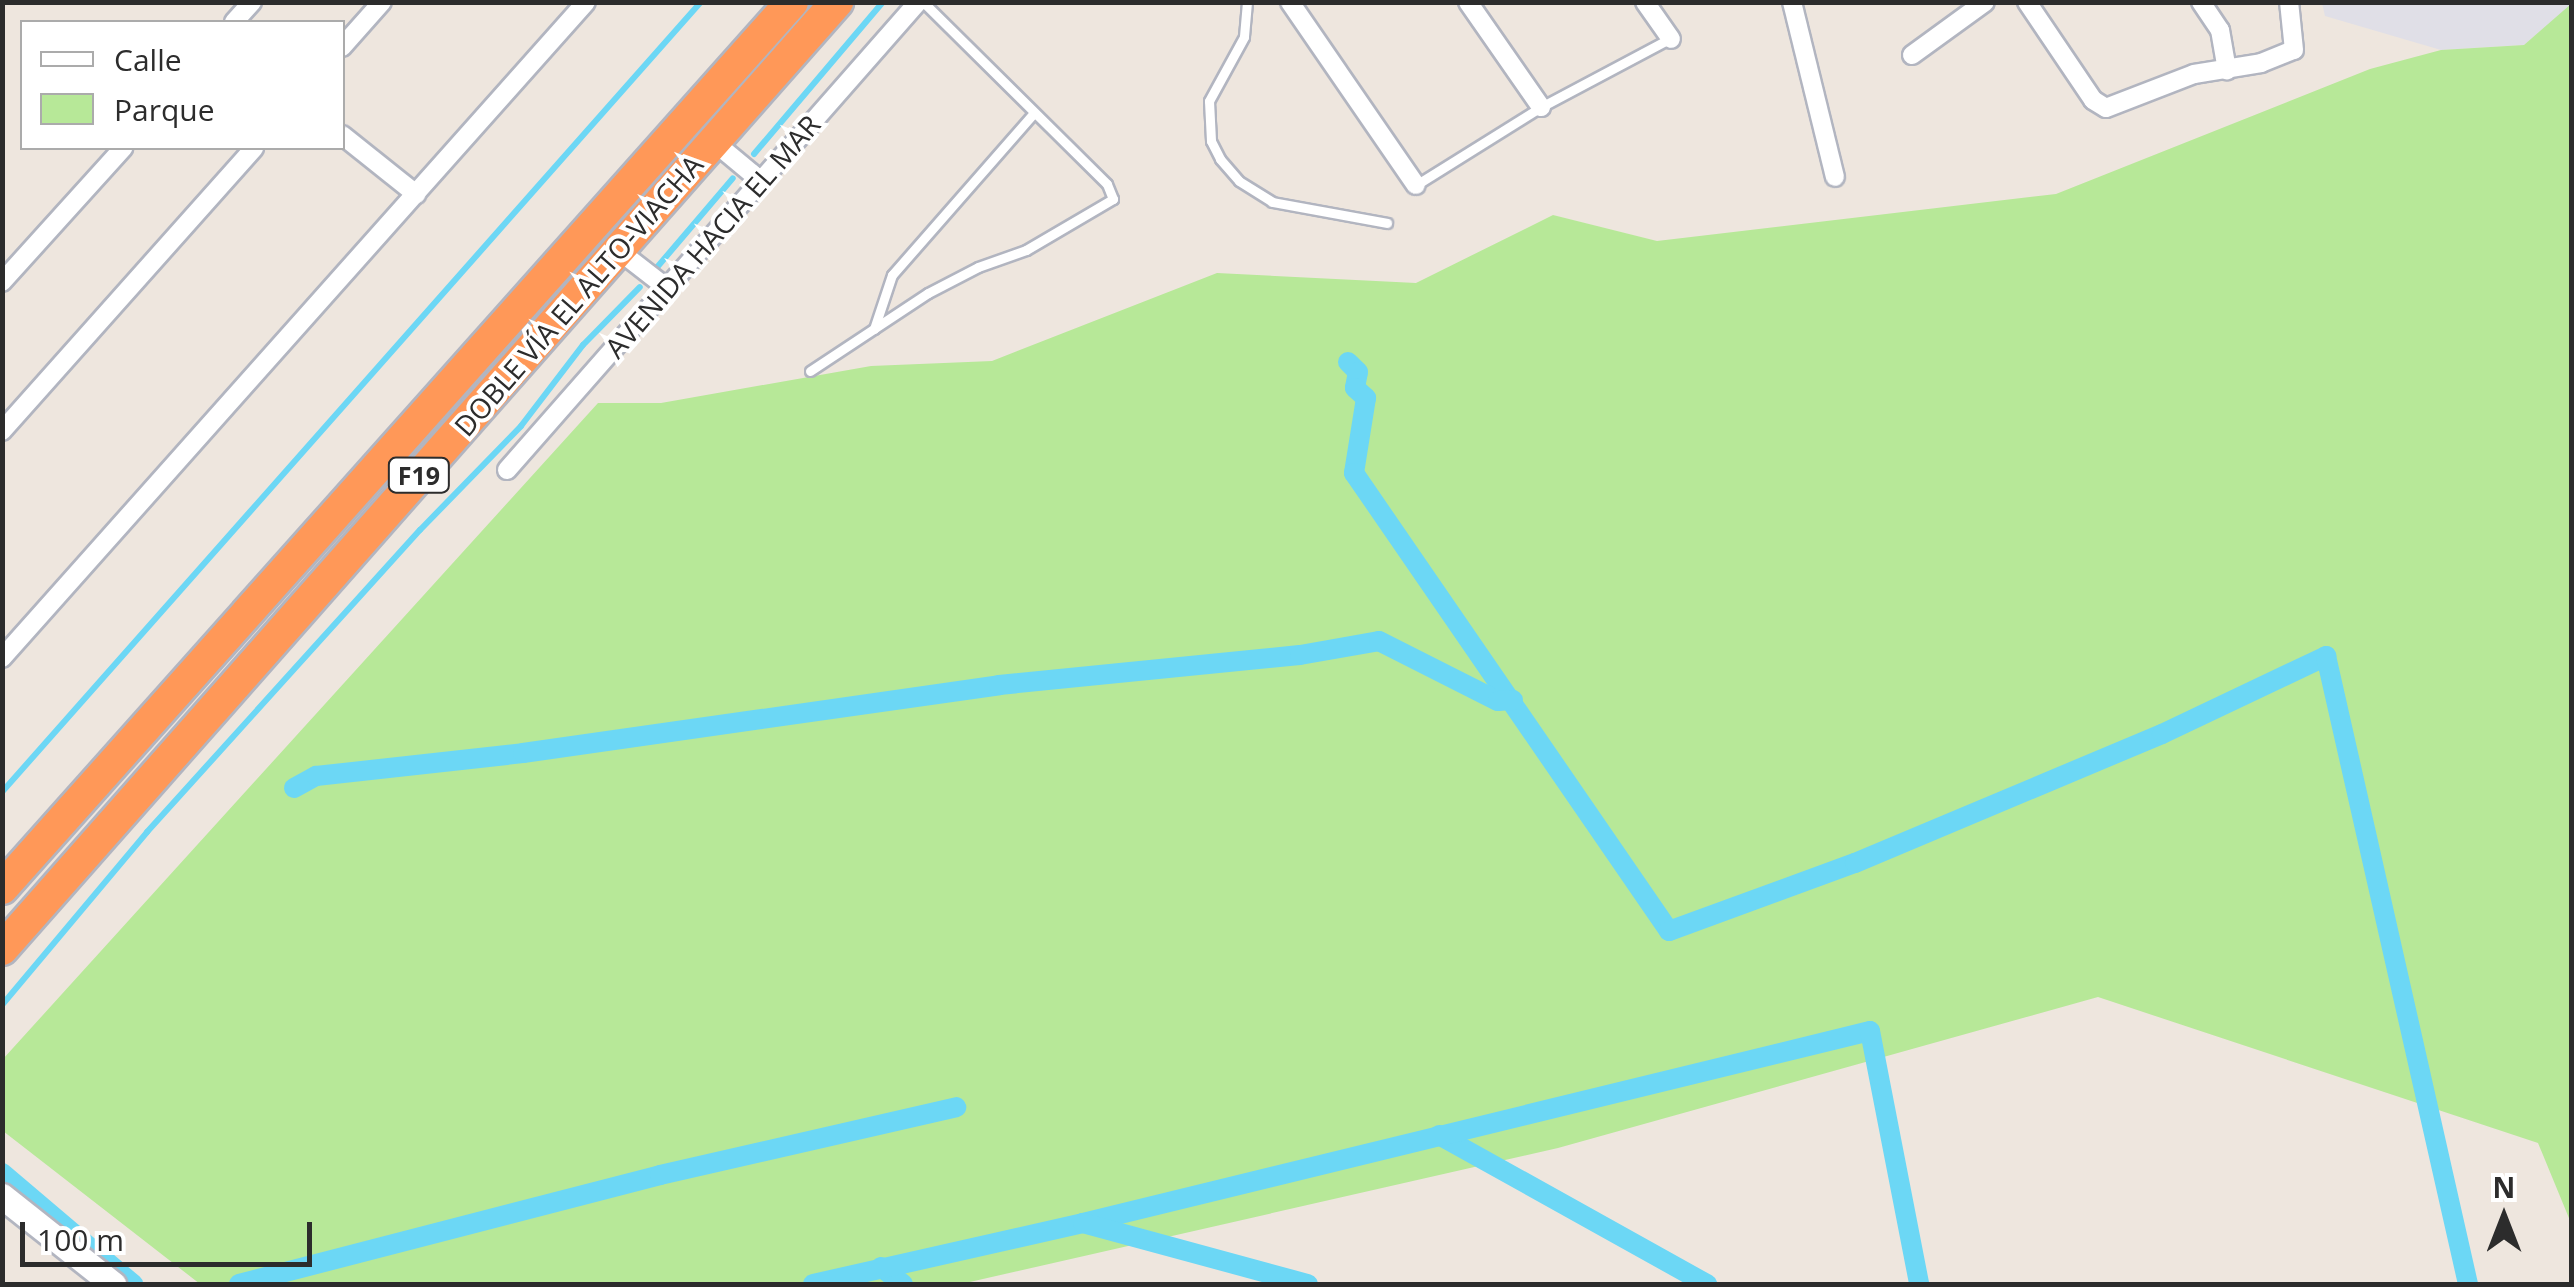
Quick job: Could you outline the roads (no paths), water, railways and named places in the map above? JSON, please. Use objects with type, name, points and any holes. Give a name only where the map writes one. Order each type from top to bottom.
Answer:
[{"type":"highway","name":"DOBLE VÍA EL ALTO-VIACHA","points":[[2,888],[792,2]]},
{"type":"highway","name":"DOBLE VÍA EL ALTO-VIACHA","points":[[2,949],[837,2]]},
{"type":"street","points":[[345,44],[382,2]]},
{"type":"street","points":[[2,658],[586,2]]},
{"type":"street","name":"AVENIDA HACIA EL MAR","points":[[507,470],[920,2]]},
{"type":"street","points":[[1290,2],[1416,185]]},
{"type":"street","points":[[1468,2],[1541,107]]},
{"type":"street","points":[[1645,2],[1670,38]]},
{"type":"street","points":[[1792,2],[1835,177]]},
{"type":"street","points":[[1912,56],[1985,2]]},
{"type":"street","points":[[2027,2],[2093,100],[2106,108],[2194,74],[2262,63],[2294,50],[2290,2]]},
{"type":"street","points":[[2201,2],[2220,30],[2227,70]]},
{"type":"street","points":[[345,137],[416,194]]},
{"type":"street","points":[[714,142],[761,180]]},
{"type":"street","points":[[2,282],[120,150]]},
{"type":"street","points":[[2,431],[252,150]]},
{"type":"street","points":[[618,250],[667,288]]},
{"type":"street","points":[[2,1196],[113,1284]]},
{"type":"lane","points":[[810,371],[928,293],[978,267],[1026,250],[1113,199],[1106,184],[920,2]]},
{"type":"lane","points":[[1247,2],[1244,37],[1209,101],[1210,141],[1220,159],[1238,181],[1272,202],[1387,222]]},
{"type":"lane","points":[[1416,185],[1541,107],[1670,38]]},
{"type":"lane","points":[[874,329],[892,275],[1034,113]]},
{"type":"waterway","points":[[2,792],[701,2]]},
{"type":"waterway","points":[[754,154],[883,2]]},
{"type":"waterway","points":[[653,272],[733,178]]},
{"type":"waterway","points":[[2,1005],[147,832],[420,530],[521,426],[583,345],[640,287]]},
{"type":"waterway","points":[[1348,362],[1358,372],[1355,388],[1366,398],[1354,473],[1669,931],[1855,863],[2162,734],[2326,656],[2468,1284]]},
{"type":"waterway","points":[[294,788],[316,776],[523,753],[999,685],[1300,655],[1379,641],[1498,701],[1513,700]]},
{"type":"waterway","points":[[1083,1223],[1870,1031],[1919,1284]]},
{"type":"waterway","points":[[239,1284],[660,1175],[956,1107]]},
{"type":"waterway","points":[[1439,1135],[1707,1284]]},
{"type":"waterway","points":[[2,1173],[133,1284]]},
{"type":"waterway","points":[[813,1284],[1083,1223],[1308,1284]]},
{"type":"waterway","points":[[881,1267],[903,1284]]}]
